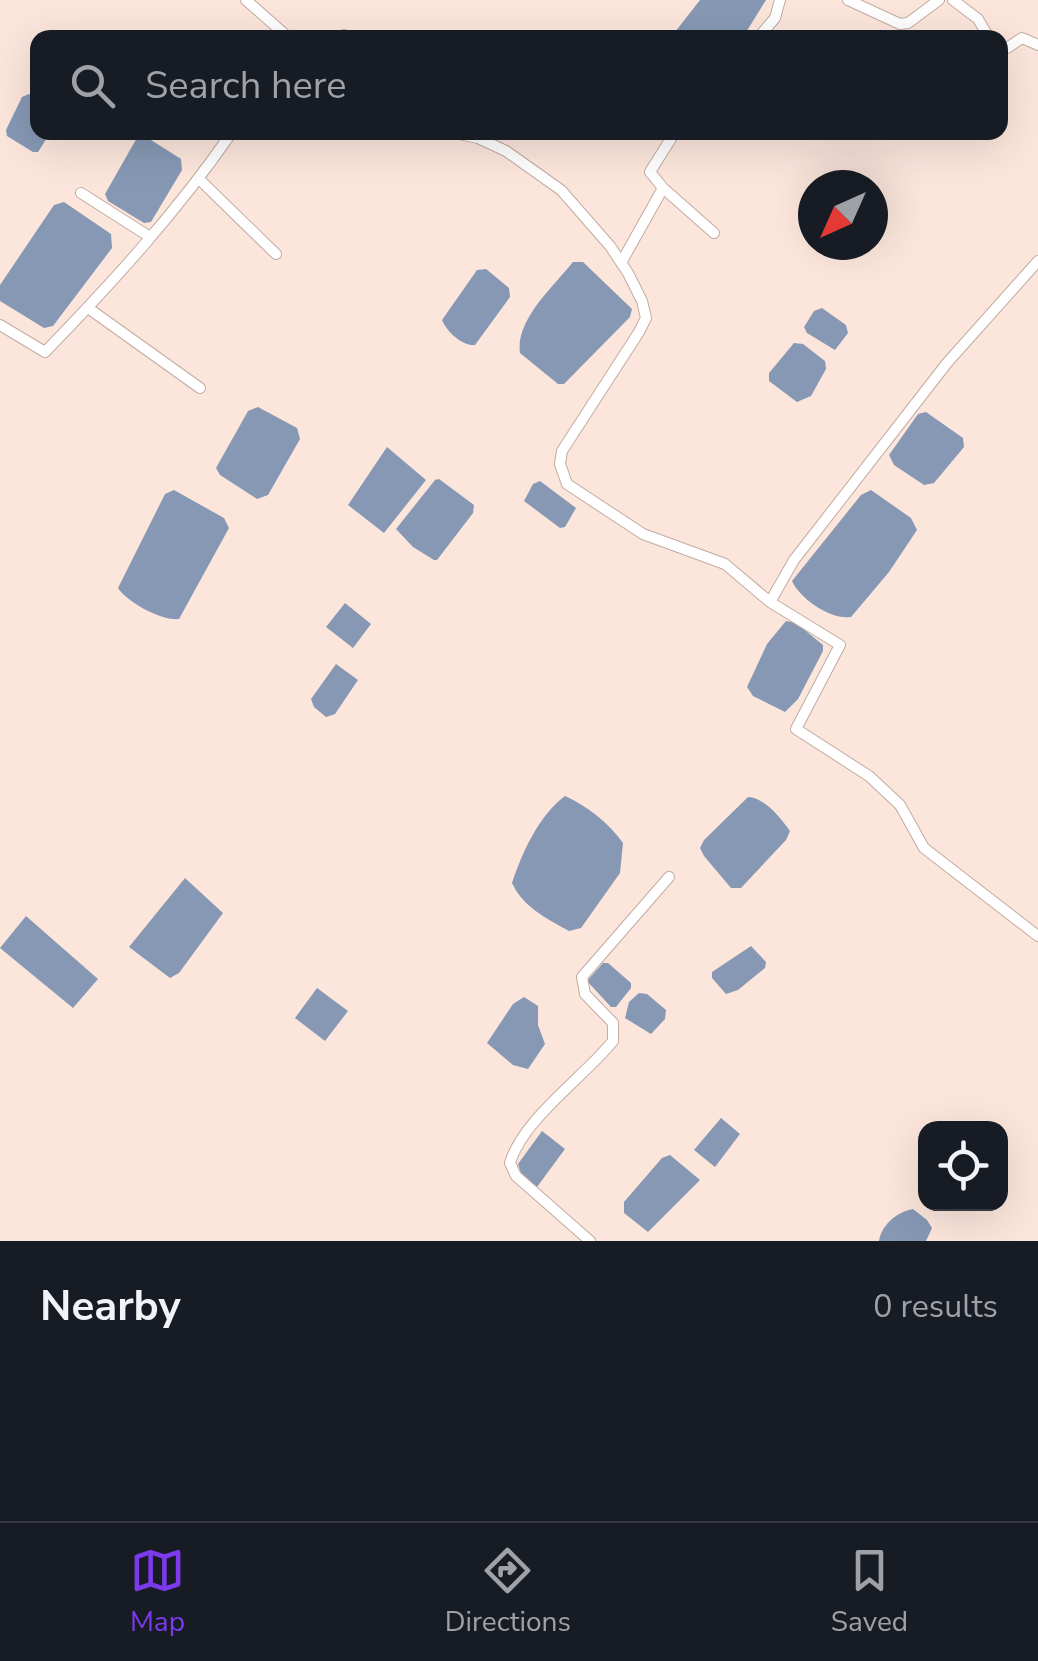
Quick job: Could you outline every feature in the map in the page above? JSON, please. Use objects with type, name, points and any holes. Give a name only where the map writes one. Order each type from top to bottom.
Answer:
[{"type":"street","points":[[246,0],[280,30]]},
{"type":"street","points":[[765,30],[775,18],[780,0]]},
{"type":"street","points":[[848,0],[900,24],[908,23],[939,0]]},
{"type":"street","points":[[953,0],[978,19],[984,30]]},
{"type":"street","points":[[1008,47],[1022,38],[1038,45]]},
{"type":"street","points":[[0,325],[45,352],[150,237],[226,140]]},
{"type":"street","points":[[482,140],[536,170],[569,198],[621,263],[642,301],[646,318],[562,452],[560,464],[566,484],[644,534],[726,564],[770,602],[840,646],[796,729],[868,776],[900,806],[924,848],[1038,936]]},
{"type":"street","points":[[670,140],[650,172],[714,233]]},
{"type":"street","points":[[199,178],[276,254]]},
{"type":"street","points":[[621,263],[663,188]]},
{"type":"street","points":[[82,193],[150,237]]},
{"type":"street","points":[[770,602],[794,560],[947,363],[1038,261]]},
{"type":"street","points":[[88,308],[200,388]]},
{"type":"street","points":[[590,1241],[516,1176],[510,1163],[539,1119],[613,1041],[613,1024],[585,994],[582,977],[669,877]]},
{"type":"water","points":[[700,0],[766,0],[747,30],[677,30]]},
{"type":"water","points":[[30,95],[30,140],[46,140],[38,152],[7,136],[6,130],[22,97]]},
{"type":"water","points":[[136,140],[151,140],[181,159],[182,170],[151,222],[144,223],[108,201],[105,194]]},
{"type":"water","points":[[64,202],[111,234],[112,248],[53,326],[44,328],[0,301],[0,285],[54,205]]},
{"type":"water","points":[[573,262],[583,262],[632,309],[630,317],[564,384],[558,384],[520,353],[520,341],[538,304]]},
{"type":"water","points":[[486,269],[509,288],[510,297],[475,345],[470,345],[447,329],[442,320],[477,270]]},
{"type":"water","points":[[822,308],[846,325],[848,333],[835,350],[807,333],[804,327],[814,311]]},
{"type":"water","points":[[794,343],[803,344],[825,361],[826,369],[811,396],[797,402],[769,381],[769,373]]},
{"type":"water","points":[[258,407],[297,428],[300,439],[268,495],[257,499],[220,475],[216,468],[248,411]]},
{"type":"water","points":[[926,412],[963,438],[964,447],[934,483],[924,485],[894,465],[889,455],[918,414]]},
{"type":"water","points":[[387,447],[426,480],[384,533],[348,505]]},
{"type":"water","points":[[439,479],[474,505],[473,513],[434,560],[413,547],[396,529]]},
{"type":"water","points":[[540,481],[576,508],[565,527],[560,528],[524,501],[533,484]]},
{"type":"water","points":[[174,490],[224,518],[229,528],[179,619],[146,610],[118,588],[165,494]]},
{"type":"water","points":[[871,490],[911,518],[917,530],[889,572],[851,617],[834,615],[809,601],[792,581],[861,495]]},
{"type":"water","points":[[345,603],[371,624],[353,648],[326,627]]},
{"type":"water","points":[[786,621],[796,623],[823,645],[823,651],[798,699],[785,712],[753,696],[747,687],[767,644]]},
{"type":"water","points":[[336,664],[358,680],[335,714],[326,717],[311,699]]},
{"type":"water","points":[[565,796],[597,816],[623,843],[620,873],[581,928],[569,931],[529,905],[512,883],[539,824]]},
{"type":"water","points":[[748,797],[766,805],[790,831],[741,888],[731,888],[700,848]]},
{"type":"water","points":[[185,878],[223,913],[179,973],[170,978],[129,947]]},
{"type":"water","points":[[26,916],[98,979],[73,1008],[0,948]]},
{"type":"water","points":[[751,946],[766,962],[765,968],[738,990],[726,994],[712,978],[712,972]]},
{"type":"water","points":[[603,963],[631,983],[616,1007],[611,1007],[587,981]]},
{"type":"water","points":[[317,988],[348,1011],[325,1041],[295,1018]]},
{"type":"water","points":[[639,993],[647,994],[666,1010],[665,1019],[651,1034],[625,1018],[629,1002]]},
{"type":"water","points":[[524,997],[538,1006],[538,1025],[545,1044],[528,1069],[513,1065],[487,1043],[513,1004]]},
{"type":"water","points":[[721,1118],[740,1134],[715,1167],[694,1150]]},
{"type":"water","points":[[542,1131],[565,1149],[537,1187],[522,1176],[518,1164]]},
{"type":"water","points":[[670,1155],[700,1180],[648,1232],[624,1213],[624,1202],[662,1158]]},
{"type":"water","points":[[913,1209],[932,1228],[926,1241],[879,1241],[891,1220]]}]
